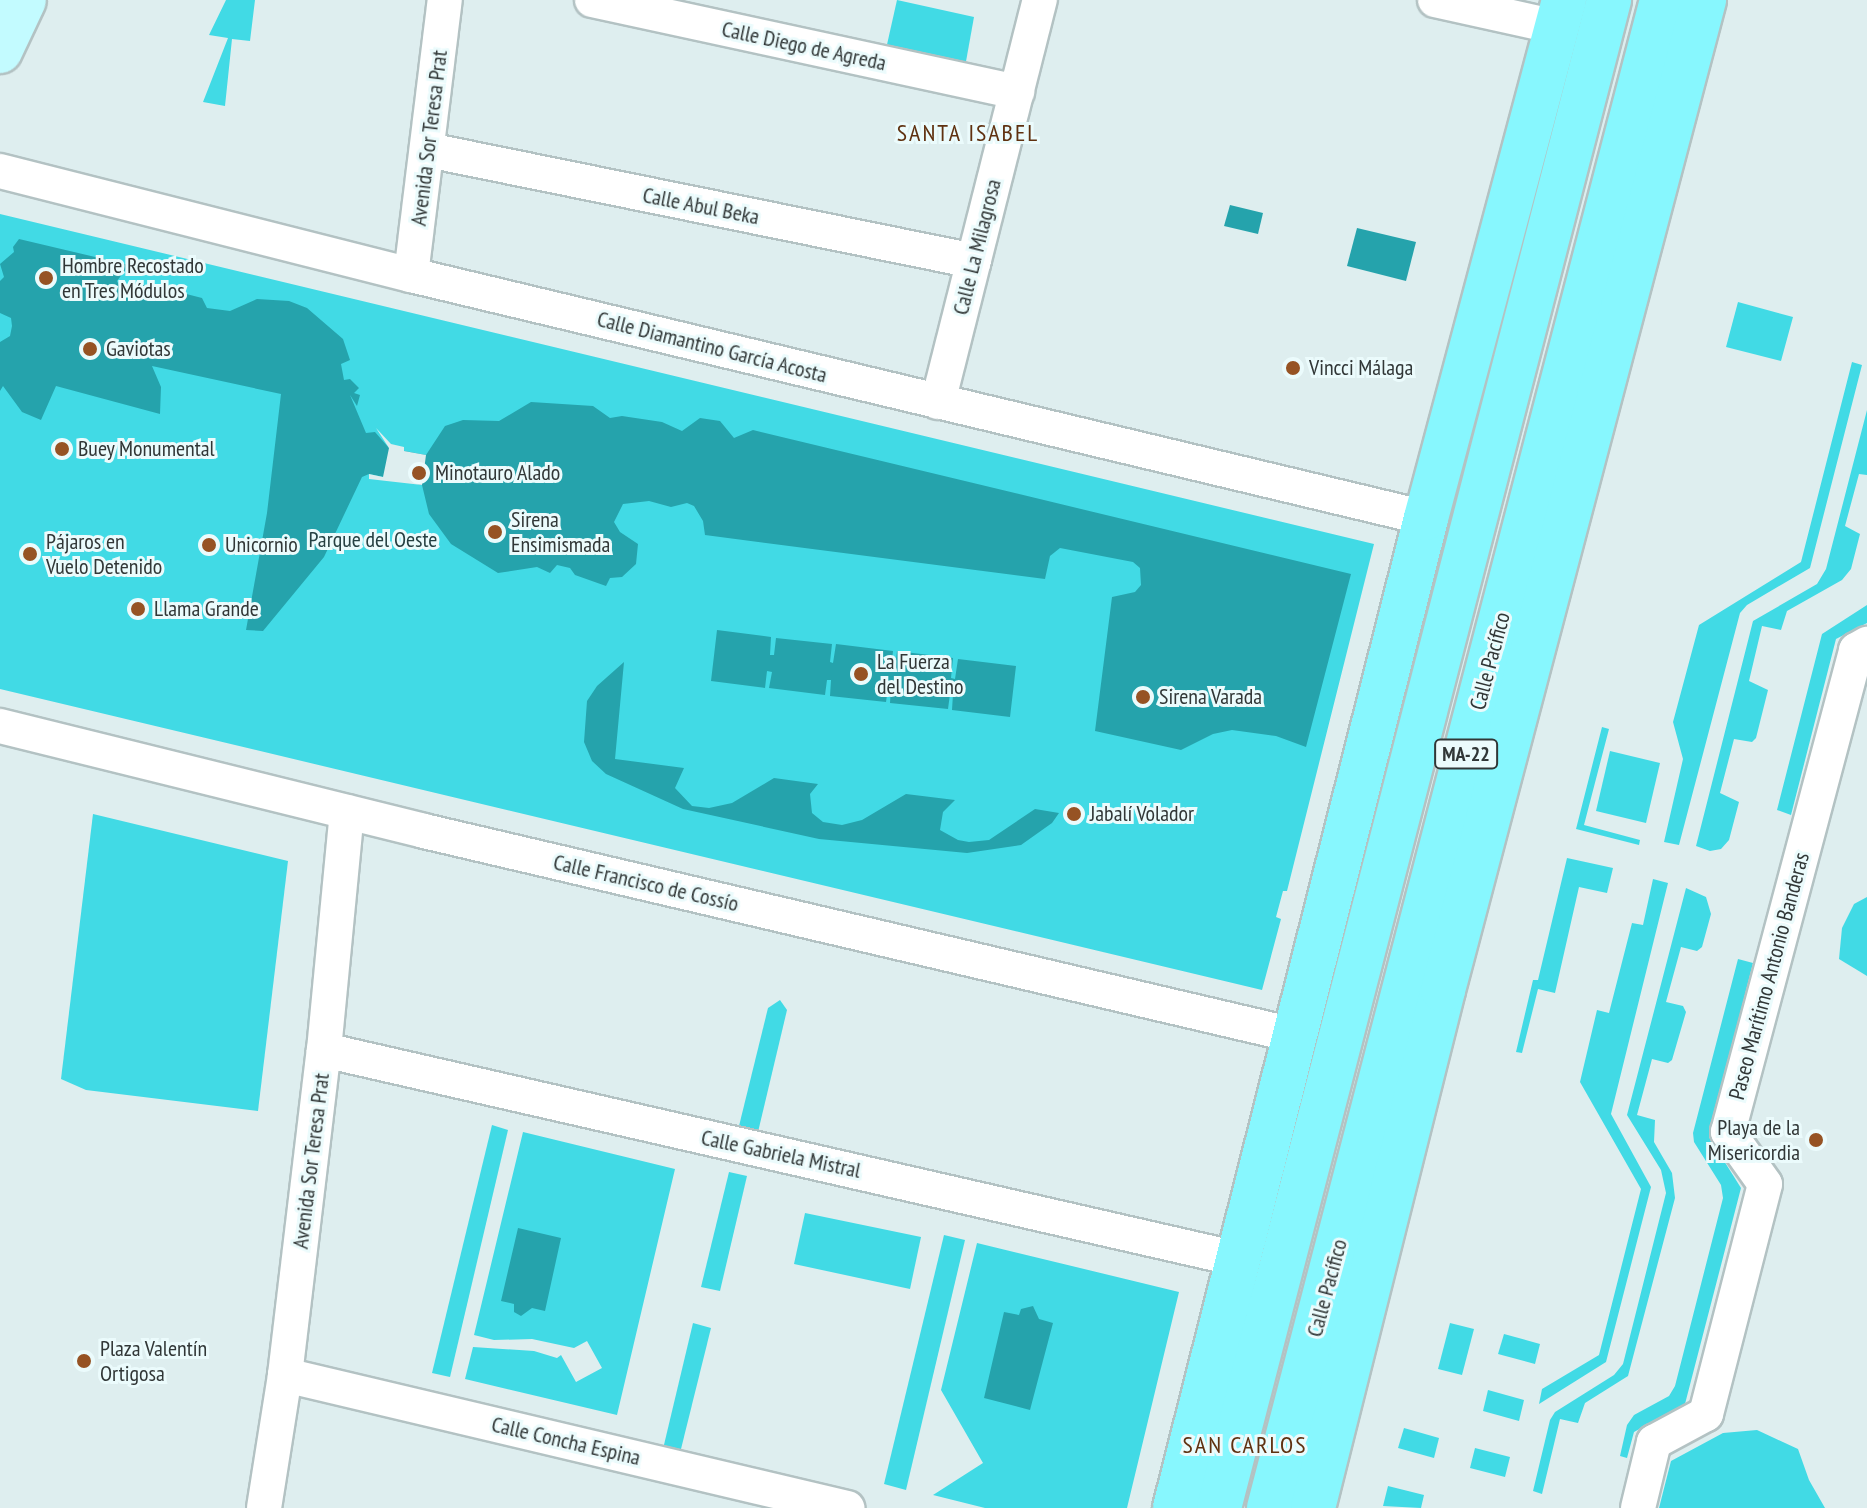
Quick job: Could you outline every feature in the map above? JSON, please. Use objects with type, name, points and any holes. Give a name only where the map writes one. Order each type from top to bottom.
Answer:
[{"type":"main road","points":[[0,51],[24,0]]},
{"type":"main road","name":"MA-22","points":[[1219,1508],[1609,0]]},
{"type":"main road","name":"Calle Pacífico","points":[[1269,1508],[1662,0]]},
{"type":"main road","name":"Calle Pacífico","points":[[1313,1508],[1443,990],[1704,0]]},
{"type":"main road","points":[[1175,1508],[1426,518],[1560,14]]},
{"type":"street","name":"Avenida Sor Teresa Prat","points":[[411,275],[445,0]]},
{"type":"street","name":"Calle Diego de Agreda","points":[[592,0],[1017,92]]},
{"type":"street","name":"Calle La Milagrosa","points":[[938,402],[1040,0]]},
{"type":"street","points":[[1435,0],[1560,14]]},
{"type":"street","name":"Calle Abul Beka","points":[[428,150],[974,261]]},
{"type":"street","name":"Calle Diamantino García Acosta","points":[[0,171],[411,275],[1426,518]]},
{"type":"street","name":"Paseo Marítimo Antonio Banderas","points":[[1638,1508],[1654,1442],[1706,1414],[1765,1184],[1728,1132],[1856,650],[1867,644]]},
{"type":"street","name":"Calle Francisco de Cossío","points":[[0,726],[347,812],[1294,1035]]},
{"type":"street","name":"Avenida Sor Teresa Prat","points":[[264,1508],[285,1375],[324,1050],[347,812]]},
{"type":"street","name":"Calle Gabriela Mistral","points":[[324,1050],[1238,1259]]},
{"type":"street","name":"Calle Concha Espina","points":[[285,1375],[847,1508]]},
{"type":"green space","points":[[226,0],[255,0],[250,41],[232,39],[225,106],[203,102],[228,38],[209,35]]},
{"type":"green space","points":[[897,0],[974,17],[965,67],[886,49]]},
{"type":"green space","name":"Parque del Oeste","points":[[0,214],[1374,544],[1287,891],[1283,891],[1276,917],[1281,919],[1262,990],[0,689]]},
{"type":"green space","points":[[1738,302],[1793,317],[1781,361],[1726,347]]},
{"type":"green space","points":[[1852,362],[1862,365],[1810,568],[1747,605],[1740,613],[1679,845],[1664,842],[1683,759],[1673,722],[1699,625],[1801,562]]},
{"type":"green space","points":[[1867,410],[1867,475],[1859,474],[1845,526],[1860,534],[1851,569],[1842,580],[1787,611],[1781,630],[1762,626],[1749,681],[1768,690],[1756,738],[1752,742],[1734,739],[1720,793],[1739,802],[1729,840],[1721,849],[1710,851],[1696,846],[1753,621],[1817,584],[1826,569]]},
{"type":"green space","points":[[1867,605],[1867,623],[1836,639],[1791,815],[1777,810],[1822,634]]},
{"type":"green space","points":[[1602,727],[1609,729],[1584,825],[1640,840],[1639,845],[1576,829]]},
{"type":"green space","points":[[1610,751],[1660,763],[1646,823],[1596,811]]},
{"type":"green space","points":[[93,814],[288,861],[258,1111],[86,1090],[61,1079]]},
{"type":"green space","points":[[1567,858],[1613,868],[1607,893],[1579,887],[1555,993],[1538,989],[1522,1053],[1516,1052],[1533,980],[1538,980]]},
{"type":"green space","points":[[1653,879],[1668,883],[1611,1114],[1651,1187],[1606,1362],[1539,1404],[1542,1389],[1599,1355],[1641,1189],[1580,1082],[1597,1010],[1609,1013],[1632,923],[1643,925]]},
{"type":"green space","points":[[1686,888],[1706,897],[1711,914],[1702,947],[1697,951],[1681,947],[1666,1002],[1683,1006],[1686,1012],[1672,1060],[1668,1063],[1652,1059],[1637,1115],[1655,1120],[1654,1142],[1672,1173],[1675,1198],[1628,1376],[1585,1403],[1578,1423],[1560,1419],[1542,1494],[1533,1491],[1550,1420],[1555,1412],[1614,1375],[1623,1364],[1666,1193],[1661,1170],[1627,1115]]},
{"type":"green space","points":[[1867,897],[1867,976],[1839,959],[1842,928],[1854,904]]},
{"type":"green space","points":[[1738,959],[1753,963],[1709,1137],[1741,1188],[1685,1404],[1634,1432],[1627,1458],[1620,1456],[1627,1425],[1634,1415],[1669,1396],[1675,1386],[1723,1198],[1721,1185],[1694,1142],[1693,1133]]},
{"type":"green space","points":[[780,1000],[787,1010],[758,1132],[739,1126],[768,1008]]},
{"type":"green space","points":[[492,1125],[508,1130],[450,1377],[432,1373]]},
{"type":"green space","points":[[523,1132],[675,1169],[617,1415],[465,1379],[473,1347],[534,1351],[557,1358],[561,1355],[576,1382],[602,1368],[587,1341],[574,1348],[532,1339],[494,1340],[474,1335]]},
{"type":"green space","points":[[729,1172],[747,1176],[720,1291],[701,1287]]},
{"type":"green space","points":[[805,1213],[921,1237],[910,1289],[794,1264]]},
{"type":"green space","points":[[944,1235],[965,1240],[906,1490],[884,1484]]},
{"type":"green space","points":[[977,1243],[1179,1292],[1127,1508],[985,1508],[933,1495],[983,1463],[941,1390]]},
{"type":"green space","points":[[693,1323],[711,1328],[680,1453],[663,1449]]},
{"type":"green space","points":[[1450,1323],[1474,1329],[1462,1375],[1438,1369]]},
{"type":"green space","points":[[1504,1334],[1540,1344],[1535,1364],[1498,1354]]},
{"type":"green space","points":[[1488,1390],[1524,1400],[1519,1421],[1483,1411]]},
{"type":"green space","points":[[1404,1428],[1439,1438],[1434,1458],[1398,1448]]},
{"type":"green space","points":[[1757,1430],[1798,1449],[1809,1480],[1825,1508],[1659,1508],[1671,1461],[1723,1433]]},
{"type":"green space","points":[[1475,1448],[1510,1457],[1505,1477],[1470,1468]]},
{"type":"green space","points":[[1388,1486],[1424,1495],[1421,1508],[1383,1506]]},
{"type":"shaded area","points":[[1230,205],[1263,213],[1258,234],[1224,226]]},
{"type":"shaded area","points":[[1357,228],[1416,242],[1406,281],[1347,266]]},
{"type":"shaded area","points":[[19,239],[129,265],[117,281],[122,292],[131,285],[151,285],[202,298],[207,308],[230,311],[257,299],[289,301],[307,308],[343,339],[350,360],[341,364],[344,380],[350,379],[359,388],[354,393],[360,395],[357,406],[350,395],[366,433],[375,432],[389,448],[426,455],[445,426],[463,420],[499,421],[531,402],[593,406],[610,418],[622,416],[662,422],[682,431],[700,418],[720,421],[734,438],[753,430],[1351,574],[1306,747],[1276,736],[1232,730],[1213,734],[1181,750],[1095,731],[1112,597],[1135,592],[1141,585],[1140,568],[1133,562],[1060,548],[1050,556],[1045,579],[705,535],[703,521],[694,506],[687,503],[671,507],[649,501],[623,504],[614,522],[620,532],[638,544],[636,564],[622,577],[610,578],[606,586],[557,565],[550,573],[537,567],[498,573],[451,544],[429,514],[422,485],[369,474],[362,477],[324,557],[263,631],[246,630],[267,513],[281,394],[152,366],[161,387],[160,414],[56,386],[41,420],[22,412],[3,386],[0,391],[0,342],[10,336],[12,326],[11,318],[0,313],[0,281],[4,277],[0,264],[14,252],[13,247]]},
{"type":"shaded area","points":[[717,630],[771,637],[770,655],[774,655],[776,638],[832,644],[830,662],[833,663],[836,644],[893,651],[891,669],[895,669],[897,651],[953,658],[951,678],[955,679],[958,659],[1016,666],[1010,717],[952,710],[953,694],[950,694],[948,709],[890,703],[891,687],[888,688],[886,702],[830,696],[831,680],[827,680],[825,695],[769,688],[772,672],[767,671],[765,688],[711,681]]},
{"type":"shaded area","points":[[624,662],[615,759],[684,768],[675,788],[692,806],[709,808],[732,803],[774,778],[818,784],[810,794],[812,813],[823,822],[842,825],[862,820],[906,794],[955,800],[943,812],[940,830],[969,842],[989,840],[1035,809],[1059,813],[1052,823],[1021,845],[967,853],[819,839],[683,809],[606,774],[592,761],[584,742],[587,701],[597,686]]},
{"type":"shaded area","points":[[518,1228],[561,1238],[545,1311],[532,1308],[521,1316],[514,1312],[514,1304],[501,1301]]},
{"type":"shaded area","points":[[1033,1306],[1039,1319],[1053,1323],[1030,1410],[984,1398],[1004,1312],[1019,1315],[1021,1309]]},
{"type":"pier","points":[[376,428],[391,444],[404,447],[404,451],[426,455],[422,485],[369,479],[369,474],[383,477],[389,448]]},
{"type":"place","name":"Hombre Recostado en Tres Módulos","points":[[46,278]]},
{"type":"place","name":"Gaviotas","points":[[90,349]]},
{"type":"place","name":"Vincci Málaga","points":[[1293,368]]},
{"type":"place","name":"Buey Monumental","points":[[62,449]]},
{"type":"place","name":"Minotauro Alado","points":[[419,473]]},
{"type":"place","name":"Sirena Ensimismada","points":[[495,532]]},
{"type":"place","name":"Unicornio","points":[[209,545]]},
{"type":"place","name":"Pájaros en Vuelo Detenido","points":[[30,554]]},
{"type":"place","name":"Llama Grande","points":[[138,609]]},
{"type":"place","name":"La Fuerza del Destino","points":[[861,674]]},
{"type":"place","name":"Sirena Varada","points":[[1143,697]]},
{"type":"place","name":"Jabalí Volador","points":[[1074,814]]},
{"type":"place","name":"Playa de la Misericordia","points":[[1816,1140]]},
{"type":"place","name":"Plaza Valentín Ortigosa","points":[[84,1361]]},
{"type":"district","name":"SANTA ISABEL","points":[[968,133]]},
{"type":"district","name":"SAN CARLOS","points":[[1245,1445]]}]
